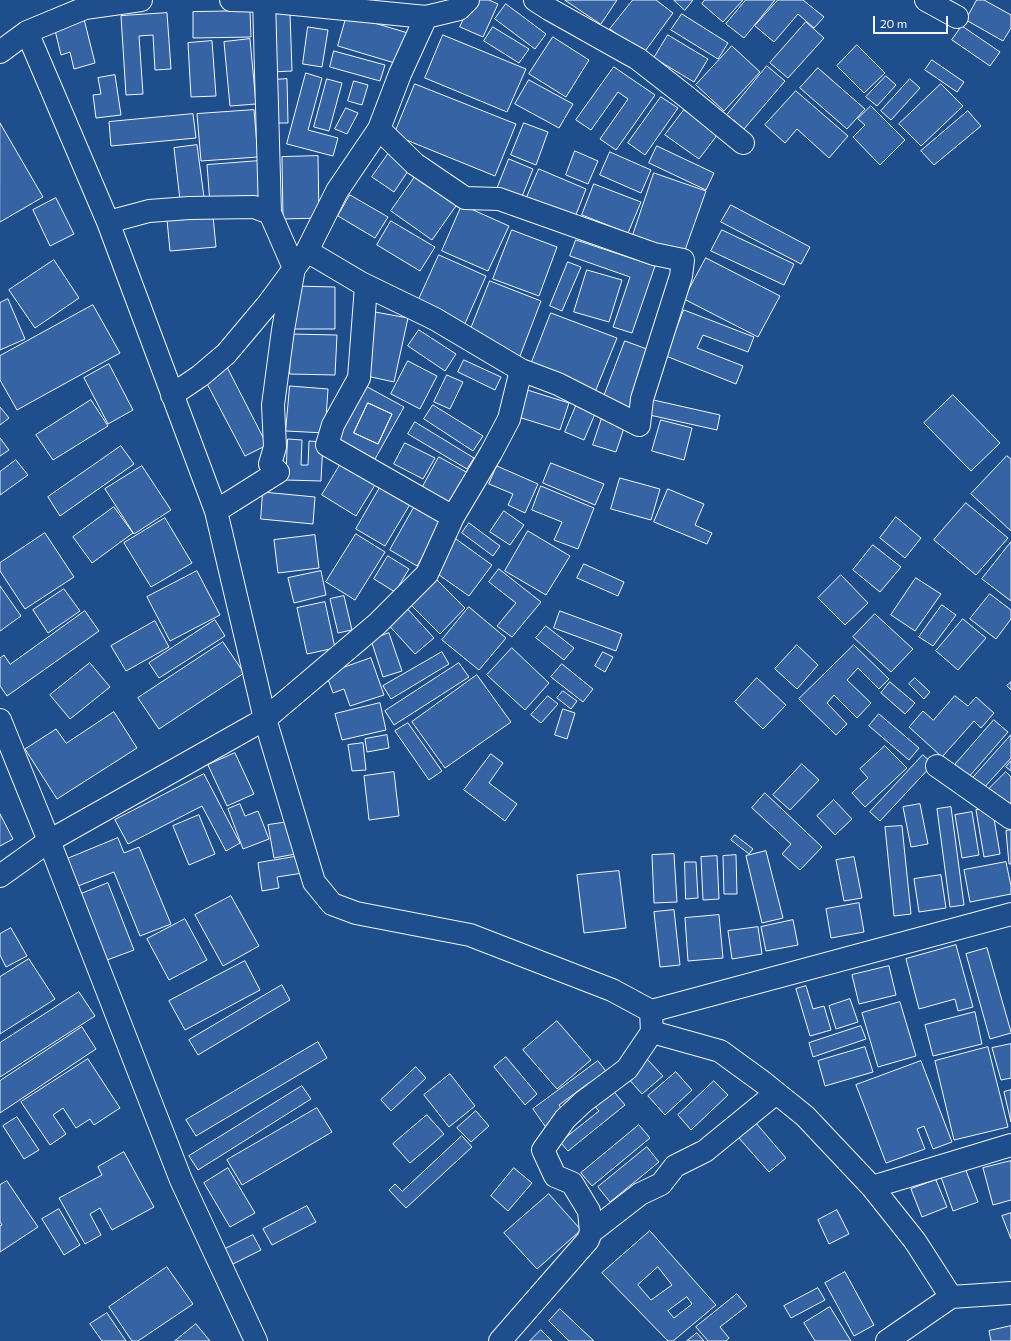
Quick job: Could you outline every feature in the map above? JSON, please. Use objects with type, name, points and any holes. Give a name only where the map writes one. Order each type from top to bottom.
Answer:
[{"type":"street","points":[[0,52],[27,32],[85,8],[141,0]]},
{"type":"street","points":[[231,0],[264,1],[426,17],[459,9],[468,0]]},
{"type":"street","points":[[535,0],[638,59],[743,143]]},
{"type":"street","points":[[926,0],[957,17]]},
{"type":"street","points":[[216,511],[278,472],[270,464],[275,447],[273,405],[282,330],[294,268],[270,213],[264,1]]},
{"type":"street","points":[[172,395],[200,376],[226,354],[268,304],[307,251],[337,191],[379,129],[400,74],[426,17]]},
{"type":"street","points":[[27,32],[108,222],[216,511],[265,719],[314,882],[332,904],[356,913],[470,934],[612,990],[652,1022],[720,1051],[805,1116],[872,1187],[915,1241],[951,1297]]},
{"type":"street","points":[[307,251],[366,286],[436,319],[522,370],[558,384],[640,425],[642,399],[681,276],[683,260],[654,254],[499,198],[465,198],[415,164],[379,129]]},
{"type":"street","points":[[108,222],[149,211],[189,208],[254,207],[270,213]]},
{"type":"street","points":[[366,286],[359,378],[332,425],[327,445],[453,517]]},
{"type":"street","points":[[0,876],[49,841],[265,719],[377,624],[426,574],[453,517],[491,453],[509,419],[522,370]]},
{"type":"street","points":[[0,720],[49,841],[181,1180],[256,1341]]},
{"type":"street","points":[[937,766],[1011,818]]},
{"type":"street","points":[[500,1341],[588,1240],[591,1232],[589,1210],[572,1184],[556,1176],[543,1150],[565,1119],[584,1102],[627,1069],[652,1022],[1011,914]]},
{"type":"street","points":[[591,1232],[640,1194],[661,1184],[675,1166],[705,1152],[776,1093]]},
{"type":"street","points":[[872,1187],[1011,1145]]},
{"type":"street","points":[[887,1341],[951,1297],[1011,1293]]},
{"type":"building","points":[[473,0],[489,0],[498,4],[483,37],[460,27]]},
{"type":"building","points":[[565,0],[617,0],[601,24]]},
{"type":"building","points":[[633,0],[656,0],[673,13],[643,54],[610,29]]},
{"type":"building","points":[[674,0],[693,0],[685,10]]},
{"type":"building","points":[[705,0],[743,0],[723,22],[702,4]]},
{"type":"building","points":[[746,0],[775,0],[744,38],[726,24]]},
{"type":"building","points":[[778,0],[803,0],[824,17],[814,28],[798,14],[774,42],[755,26]]},
{"type":"building","points":[[977,0],[984,0],[1011,15],[1011,28],[1003,41],[966,20]]},
{"type":"building","points":[[506,4],[546,34],[535,49],[495,19]]},
{"type":"building","points":[[250,11],[251,37],[193,38],[193,12]]},
{"type":"building","points":[[167,13],[171,69],[155,70],[153,35],[139,36],[143,94],[126,95],[121,16]]},
{"type":"building","points":[[290,13],[292,71],[272,72],[270,14]]},
{"type":"building","points":[[682,14],[728,43],[718,59],[671,30]]},
{"type":"building","points":[[347,15],[408,33],[398,64],[338,46]]},
{"type":"building","points":[[84,19],[95,63],[74,69],[70,52],[61,55],[54,26]]},
{"type":"building","points":[[806,22],[824,38],[788,78],[770,63]]},
{"type":"building","points":[[962,26],[1000,52],[990,66],[952,40]]},
{"type":"building","points":[[308,27],[328,30],[322,67],[303,64]]},
{"type":"building","points":[[493,27],[529,49],[519,63],[484,41]]},
{"type":"building","points":[[443,35],[526,69],[507,112],[425,78]]},
{"type":"building","points":[[668,35],[708,59],[694,82],[654,58]]},
{"type":"building","points":[[553,37],[589,60],[566,97],[529,74]]},
{"type":"building","points":[[250,39],[256,104],[230,106],[224,42]]},
{"type":"building","points":[[212,41],[216,96],[191,97],[188,43]]},
{"type":"building","points":[[857,45],[885,73],[864,93],[837,66]]},
{"type":"building","points":[[732,46],[760,72],[724,111],[696,85]]},
{"type":"building","points":[[334,51],[385,65],[380,81],[330,67]]},
{"type":"building","points":[[932,60],[964,82],[957,92],[925,70]]},
{"type":"building","points":[[767,66],[785,81],[744,129],[727,115]]},
{"type":"building","points":[[614,67],[655,95],[616,150],[600,139],[628,99],[618,92],[591,130],[576,120]]},
{"type":"building","points":[[818,68],[865,109],[847,129],[800,88]]},
{"type":"building","points":[[306,73],[322,78],[308,130],[338,138],[333,156],[287,144]]},
{"type":"building","points":[[115,75],[121,115],[96,118],[93,95],[101,94],[98,78]]},
{"type":"building","points":[[886,76],[896,85],[877,106],[866,97]]},
{"type":"building","points":[[287,79],[288,123],[273,123],[273,80]]},
{"type":"building","points":[[327,79],[342,83],[329,131],[314,127]]},
{"type":"building","points":[[910,79],[920,88],[891,120],[881,111]]},
{"type":"building","points":[[529,80],[573,104],[559,128],[515,104]]},
{"type":"building","points":[[354,81],[368,85],[362,105],[348,101]]},
{"type":"building","points":[[415,84],[516,124],[495,176],[394,135]]},
{"type":"building","points":[[941,84],[963,106],[921,146],[899,124]]},
{"type":"building","points":[[796,91],[848,136],[829,158],[797,129],[785,143],[765,125]]},
{"type":"building","points":[[661,97],[678,108],[645,155],[628,143]]},
{"type":"building","points":[[871,106],[905,140],[880,165],[853,137],[865,125],[858,119]]},
{"type":"building","points":[[346,108],[358,113],[347,134],[335,129]]},
{"type":"building","points":[[254,110],[258,157],[201,161],[197,114]]},
{"type":"building","points":[[684,110],[718,134],[699,159],[665,135]]},
{"type":"building","points":[[968,111],[981,126],[934,165],[921,151]]},
{"type":"building","points":[[193,114],[196,138],[111,146],[109,122]]},
{"type":"building","points":[[0,123],[43,197],[0,222]]},
{"type":"building","points":[[524,123],[548,132],[536,165],[511,155]]},
{"type":"building","points":[[197,145],[204,197],[180,200],[174,148]]},
{"type":"building","points":[[657,146],[714,173],[706,190],[649,163]]},
{"type":"building","points":[[575,151],[598,161],[588,184],[566,175]]},
{"type":"building","points":[[610,152],[651,170],[641,193],[600,175]]},
{"type":"building","points":[[388,154],[410,168],[394,192],[372,177]]},
{"type":"building","points":[[318,156],[319,218],[283,219],[282,157]]},
{"type":"building","points":[[509,159],[533,169],[521,199],[497,189]]},
{"type":"building","points":[[259,161],[262,199],[210,203],[207,165]]},
{"type":"building","points":[[539,169],[586,189],[575,217],[527,197]]},
{"type":"building","points":[[654,173],[706,191],[684,253],[633,235]]},
{"type":"building","points":[[417,174],[458,203],[432,240],[391,211]]},
{"type":"building","points":[[594,184],[641,202],[628,233],[582,215]]},
{"type":"building","points":[[350,195],[388,217],[375,238],[338,216]]},
{"type":"building","points":[[56,198],[74,234],[50,246],[33,210]]},
{"type":"building","points":[[462,205],[509,226],[488,271],[442,251]]},
{"type":"building","points":[[731,205],[810,247],[801,264],[721,222]]},
{"type":"building","points":[[213,216],[216,247],[170,251],[167,220]]},
{"type":"building","points":[[391,221],[435,247],[420,271],[377,245]]},
{"type":"building","points":[[512,230],[557,247],[539,296],[493,279]]},
{"type":"building","points":[[722,230],[794,264],[784,285],[711,251]]},
{"type":"building","points":[[576,240],[655,266],[632,333],[613,327],[630,277],[570,256]]},
{"type":"building","points":[[439,255],[486,276],[463,328],[415,308]]},
{"type":"building","points":[[706,258],[780,296],[758,337],[684,299]]},
{"type":"building","points":[[54,260],[79,298],[35,328],[9,290]]},
{"type":"building","points":[[568,262],[581,267],[562,311],[550,306]]},
{"type":"building","points":[[587,270],[622,280],[609,322],[574,312]]},
{"type":"building","points":[[490,281],[541,301],[520,356],[468,336]]},
{"type":"building","points":[[294,286],[335,287],[335,329],[293,329]]},
{"type":"building","points":[[8,299],[25,339],[0,350],[0,303]]},
{"type":"building","points":[[93,305],[120,353],[17,410],[0,380],[0,356]]},
{"type":"building","points":[[684,310],[754,337],[748,352],[703,335],[697,348],[743,366],[736,384],[666,356]]},
{"type":"building","points":[[375,312],[408,318],[394,382],[362,375]]},
{"type":"building","points":[[551,313],[617,338],[595,392],[530,367]]},
{"type":"building","points":[[419,330],[456,354],[445,371],[408,346]]},
{"type":"building","points":[[291,334],[337,335],[335,375],[290,374]]},
{"type":"building","points":[[625,341],[655,352],[633,411],[603,399]]},
{"type":"building","points":[[464,360],[501,377],[495,390],[458,372]]},
{"type":"building","points":[[408,361],[437,376],[420,409],[391,394]]},
{"type":"building","points":[[109,364],[133,410],[108,424],[84,378]]},
{"type":"building","points":[[227,367],[267,445],[245,456],[204,378]]},
{"type":"building","points":[[447,375],[463,382],[450,409],[434,402]]},
{"type":"building","points":[[362,384],[404,407],[375,459],[334,437]],"holes":[[[368,403],[392,414],[378,444],[354,433]]]},
{"type":"building","points":[[290,386],[328,389],[325,433],[286,431]]},
{"type":"building","points":[[524,389],[569,403],[560,430],[515,416]]},
{"type":"building","points":[[953,395],[1000,443],[971,471],[924,423]]},
{"type":"building","points":[[649,399],[720,415],[717,430],[645,414]]},
{"type":"building","points":[[91,400],[108,426],[53,460],[36,435]]},
{"type":"building","points":[[368,403],[392,414],[378,444],[354,433]]},
{"type":"building","points":[[433,405],[483,436],[473,451],[424,419]]},
{"type":"building","points":[[576,406],[595,414],[584,440],[565,432]]},
{"type":"building","points":[[0,407],[9,418],[0,425]]},
{"type":"building","points":[[602,418],[625,425],[616,452],[593,445]]},
{"type":"building","points":[[661,420],[692,428],[684,460],[652,451]]},
{"type":"building","points":[[415,422],[474,458],[467,469],[408,434]]},
{"type":"building","points":[[0,438],[9,450],[0,456]]},
{"type":"building","points":[[288,439],[302,440],[301,465],[308,465],[309,441],[323,442],[321,481],[286,480]]},
{"type":"building","points":[[405,443],[435,458],[423,479],[394,464]]},
{"type":"building","points":[[121,446],[134,464],[60,516],[48,497]]},
{"type":"building","points":[[1007,456],[1011,459],[1011,531],[971,494]]},
{"type":"building","points":[[439,457],[468,473],[451,505],[421,490]]},
{"type":"building","points":[[16,460],[28,475],[0,495],[0,472]]},
{"type":"building","points":[[343,460],[378,480],[356,516],[322,495]]},
{"type":"building","points":[[551,463],[604,484],[595,505],[543,483]]},
{"type":"building","points":[[142,466],[171,510],[134,534],[105,489]]},
{"type":"building","points":[[497,466],[538,484],[525,513],[508,505],[513,494],[489,484]]},
{"type":"building","points":[[620,478],[660,489],[651,520],[611,509]]},
{"type":"building","points":[[382,484],[412,501],[385,546],[356,529]]},
{"type":"building","points":[[541,486],[594,508],[578,549],[554,540],[562,522],[532,510]]},
{"type":"building","points":[[668,489],[704,504],[695,525],[712,533],[707,544],[654,522]]},
{"type":"building","points":[[263,492],[315,497],[313,524],[261,519]]},
{"type":"building","points":[[966,503],[1008,538],[976,575],[934,540]]},
{"type":"building","points":[[416,504],[444,520],[417,566],[390,550]]},
{"type":"building","points":[[114,507],[133,533],[92,563],[73,537]]},
{"type":"building","points":[[504,511],[524,525],[510,545],[490,532]]},
{"type":"building","points":[[896,517],[921,538],[905,558],[880,538]]},
{"type":"building","points":[[165,518],[192,563],[151,587],[124,543]]},
{"type":"building","points":[[469,523],[500,546],[493,556],[462,533]]},
{"type":"building","points":[[528,531],[570,556],[546,595],[505,571]]},
{"type":"building","points":[[45,533],[74,577],[25,609],[0,571],[0,563]]},
{"type":"building","points":[[356,534],[385,552],[355,600],[326,582]]},
{"type":"building","points":[[315,535],[319,568],[278,573],[274,540]]},
{"type":"building","points":[[456,539],[492,565],[469,596],[432,570]]},
{"type":"building","points":[[1011,542],[1011,601],[982,579]]},
{"type":"building","points":[[873,545],[901,567],[880,592],[853,570]]},
{"type":"building","points":[[388,556],[409,569],[395,592],[374,579]]},
{"type":"building","points":[[584,564],[624,582],[618,596],[577,578]]},
{"type":"building","points":[[499,569],[541,602],[512,637],[497,626],[516,603],[489,582]]},
{"type":"building","points":[[197,571],[220,615],[170,641],[147,597]]},
{"type":"building","points":[[321,571],[326,595],[294,603],[288,578]]},
{"type":"building","points":[[841,575],[868,603],[845,625],[818,598]]},
{"type":"building","points":[[433,576],[465,608],[440,634],[408,602]]},
{"type":"building","points":[[916,578],[941,594],[915,631],[891,615]]},
{"type":"building","points":[[0,586],[21,616],[0,631]]},
{"type":"building","points":[[64,589],[80,611],[48,633],[33,610]]},
{"type":"building","points":[[990,594],[1011,610],[1011,619],[996,639],[970,619]]},
{"type":"building","points":[[344,596],[352,630],[338,633],[330,599]]},
{"type":"building","points":[[325,602],[335,648],[307,654],[297,608]]},
{"type":"building","points":[[403,604],[434,638],[415,654],[385,621]]},
{"type":"building","points":[[942,605],[956,615],[933,646],[919,637]]},
{"type":"building","points":[[469,607],[506,638],[479,670],[442,640]]},
{"type":"building","points":[[85,611],[99,631],[7,696],[0,686],[0,658],[4,655],[10,664]]},
{"type":"building","points":[[560,611],[622,634],[616,651],[554,628]]},
{"type":"building","points":[[875,614],[913,649],[891,672],[853,637]]},
{"type":"building","points":[[963,619],[986,638],[958,670],[936,651]]},
{"type":"building","points":[[215,620],[225,636],[159,678],[149,663]]},
{"type":"building","points":[[155,621],[169,647],[126,671],[111,646]]},
{"type":"building","points":[[546,626],[574,648],[564,660],[536,638]]},
{"type":"building","points":[[389,633],[402,671],[383,677],[371,640]]},
{"type":"building","points":[[223,642],[244,673],[159,729],[138,698]]},
{"type":"building","points":[[797,645],[818,665],[797,689],[775,669]]},
{"type":"building","points":[[854,645],[889,679],[879,689],[858,668],[847,680],[871,703],[857,718],[834,695],[827,703],[847,724],[836,735],[799,699]]},
{"type":"building","points":[[512,648],[549,683],[525,710],[487,675]]},
{"type":"building","points":[[442,652],[449,664],[391,699],[383,686]]},
{"type":"building","points":[[603,652],[613,657],[605,672],[595,666]]},
{"type":"building","points":[[371,658],[384,695],[350,706],[344,689],[333,693],[326,674]]},
{"type":"building","points":[[90,663],[110,687],[70,719],[50,695]]},
{"type":"building","points":[[459,663],[469,677],[394,725],[385,711]]},
{"type":"building","points":[[562,664],[593,689],[583,702],[551,677]]},
{"type":"building","points":[[477,675],[511,722],[445,768],[412,722]]},
{"type":"building","points":[[757,678],[786,705],[763,729],[735,702]]},
{"type":"building","points":[[915,678],[930,692],[924,699],[909,684]]},
{"type":"building","points":[[890,682],[915,703],[905,714],[881,693]]},
{"type":"building","points":[[1011,682],[1011,690],[1007,686]]},
{"type":"building","points":[[563,691],[577,701],[571,709],[557,698]]},
{"type":"building","points":[[548,696],[558,704],[541,723],[531,715]]},
{"type":"building","points":[[955,696],[968,706],[976,697],[994,713],[981,728],[974,721],[942,757],[909,727],[923,711],[933,720]]},
{"type":"building","points":[[380,703],[386,730],[342,740],[335,714]]},
{"type":"building","points":[[563,709],[575,713],[567,739],[555,735]]},
{"type":"building","points":[[114,712],[137,748],[57,799],[25,749],[56,729],[66,743]]},
{"type":"building","points":[[879,714],[919,748],[909,760],[869,726]]},
{"type":"building","points":[[994,720],[1008,732],[967,779],[953,767]]},
{"type":"building","points":[[408,723],[442,771],[429,780],[395,731]]},
{"type":"building","points":[[387,735],[389,748],[367,752],[365,739]]},
{"type":"building","points":[[1011,735],[1011,758],[981,791],[970,781]]},
{"type":"building","points":[[363,743],[366,770],[352,771],[348,745]]},
{"type":"building","points":[[885,746],[907,768],[865,807],[852,793],[868,778],[860,769]]},
{"type":"building","points":[[235,753],[254,794],[227,806],[208,765]]},
{"type":"building","points":[[491,754],[503,763],[489,783],[517,804],[505,821],[464,790]]},
{"type":"building","points":[[923,755],[933,764],[880,821],[870,812]]},
{"type":"building","points":[[1011,761],[1011,771],[1006,767]]},
{"type":"building","points":[[802,764],[819,780],[790,810],[773,795]]},
{"type":"building","points":[[394,772],[399,816],[369,820],[364,776]]},
{"type":"building","points":[[1006,772],[1011,777],[1011,804],[1007,808],[988,790]]},
{"type":"building","points":[[204,774],[240,843],[226,851],[202,806],[128,844],[115,820]]},
{"type":"building","points":[[765,793],[822,847],[800,870],[782,854],[791,844],[752,808]]},
{"type":"building","points":[[834,800],[852,819],[835,835],[817,816]]},
{"type":"building","points":[[240,804],[245,816],[258,811],[269,839],[243,849],[228,809]]},
{"type":"building","points":[[920,804],[928,844],[911,847],[903,807]]},
{"type":"building","points":[[951,807],[964,905],[950,907],[937,809]]},
{"type":"building","points":[[992,807],[1000,854],[984,857],[976,810]]},
{"type":"building","points":[[972,812],[979,855],[962,858],[955,815]]},
{"type":"building","points":[[0,814],[13,839],[0,846]]},
{"type":"building","points":[[199,815],[215,854],[189,865],[173,826]]},
{"type":"building","points":[[295,821],[301,853],[274,858],[268,825]]},
{"type":"building","points":[[902,826],[911,914],[894,916],[885,827]]},
{"type":"building","points":[[1011,830],[1011,864],[1009,864],[1006,831]]},
{"type":"building","points":[[735,835],[753,849],[749,854],[731,840]]},
{"type":"building","points":[[118,838],[124,853],[139,847],[171,924],[140,936],[114,872],[78,886],[67,859]]},
{"type":"building","points":[[766,851],[783,918],[762,923],[746,856]]},
{"type":"building","points":[[674,854],[677,902],[654,903],[652,855]]},
{"type":"building","points":[[736,855],[737,894],[724,894],[723,856]]},
{"type":"building","points":[[300,856],[303,873],[277,877],[279,888],[262,891],[258,863]]},
{"type":"building","points":[[717,856],[719,899],[703,900],[701,857]]},
{"type":"building","points":[[854,857],[862,898],[844,901],[836,860]]},
{"type":"building","points":[[685,862],[696,862],[698,898],[686,899]]},
{"type":"building","points":[[1006,862],[1011,886],[1011,894],[970,902],[964,870]]},
{"type":"building","points":[[619,871],[626,928],[584,933],[577,875]]},
{"type":"building","points":[[941,875],[946,908],[919,912],[914,879]]},
{"type":"building","points":[[108,883],[134,950],[107,960],[81,894]]},
{"type":"building","points":[[231,896],[259,946],[223,966],[195,915]]},
{"type":"building","points":[[859,903],[864,932],[831,938],[826,909]]},
{"type":"building","points":[[674,910],[680,965],[660,967],[654,912]]},
{"type":"building","points":[[719,915],[723,958],[688,961],[685,918]]},
{"type":"building","points":[[185,919],[207,960],[169,980],[147,939]]},
{"type":"building","points":[[793,920],[798,945],[766,951],[761,927]]},
{"type":"building","points":[[758,927],[762,954],[732,959],[728,931]]},
{"type":"building","points":[[11,928],[27,956],[6,967],[0,955],[0,934]]},
{"type":"building","points":[[956,945],[973,1007],[958,1011],[955,999],[919,1009],[906,959]]},
{"type":"building","points":[[987,948],[1011,1032],[990,1039],[966,954]]},
{"type":"building","points":[[29,959],[55,999],[0,1034],[0,977]]},
{"type":"building","points":[[245,961],[260,990],[185,1030],[169,1001]]},
{"type":"building","points":[[889,966],[896,995],[859,1004],[852,975]]},
{"type":"building","points":[[282,985],[290,1000],[198,1055],[189,1040]]},
{"type":"building","points":[[806,986],[813,1009],[824,1006],[831,1030],[810,1036],[796,989]]},
{"type":"building","points":[[79,992],[95,1016],[0,1077],[0,1043]]},
{"type":"building","points":[[850,999],[858,1022],[836,1029],[829,1006]]},
{"type":"building","points":[[900,1002],[916,1056],[878,1067],[862,1013]]},
{"type":"building","points":[[975,1012],[982,1044],[933,1056],[925,1025]]},
{"type":"building","points":[[557,1021],[591,1060],[557,1089],[523,1050]]},
{"type":"building","points":[[861,1026],[866,1039],[813,1057],[809,1043]]},
{"type":"building","points":[[82,1027],[96,1049],[0,1113],[0,1081]]},
{"type":"building","points":[[318,1042],[327,1058],[196,1136],[186,1120]]},
{"type":"building","points":[[1011,1044],[1011,1078],[1001,1080],[992,1048]]},
{"type":"building","points":[[865,1047],[873,1072],[825,1086],[818,1061]]},
{"type":"building","points":[[988,1047],[1008,1127],[954,1140],[935,1061]]},
{"type":"building","points":[[506,1057],[537,1094],[525,1105],[494,1067]]},
{"type":"building","points":[[646,1058],[663,1076],[642,1094],[626,1076]]},
{"type":"building","points":[[88,1059],[120,1108],[94,1125],[90,1119],[76,1128],[63,1108],[53,1115],[66,1134],[50,1145],[21,1102]]},
{"type":"building","points":[[598,1061],[612,1079],[596,1091],[590,1082],[559,1105],[566,1115],[547,1129],[533,1109]]},
{"type":"building","points":[[921,1061],[952,1142],[933,1149],[924,1126],[917,1129],[925,1149],[886,1163],[856,1085]]},
{"type":"building","points":[[416,1067],[426,1078],[391,1111],[381,1100]]},
{"type":"building","points":[[676,1072],[692,1090],[665,1115],[648,1096]]},
{"type":"building","points":[[450,1074],[475,1106],[449,1127],[424,1095]]},
{"type":"building","points":[[714,1081],[728,1095],[691,1130],[678,1115]]},
{"type":"building","points":[[302,1086],[311,1099],[198,1170],[189,1156]]},
{"type":"building","points":[[610,1087],[625,1105],[568,1151],[560,1142],[599,1111],[591,1102]]},
{"type":"building","points":[[1011,1090],[1011,1122],[1004,1092]]},
{"type":"building","points":[[317,1108],[332,1132],[242,1185],[227,1160]]},
{"type":"building","points":[[476,1111],[489,1126],[471,1142],[457,1128]]},
{"type":"building","points":[[427,1115],[444,1134],[410,1163],[393,1144]]},
{"type":"building","points":[[17,1117],[39,1150],[24,1159],[3,1126]]},
{"type":"building","points":[[755,1122],[786,1158],[769,1172],[738,1137]]},
{"type":"building","points":[[639,1125],[650,1138],[592,1186],[581,1173]]},
{"type":"building","points":[[462,1136],[472,1147],[406,1208],[389,1190],[395,1184],[402,1191]]},
{"type":"building","points":[[647,1147],[659,1162],[610,1202],[598,1187]]},
{"type":"building","points":[[124,1152],[154,1207],[112,1230],[100,1208],[90,1214],[101,1235],[85,1244],[59,1198],[102,1175],[98,1167]]},
{"type":"building","points":[[1011,1161],[1011,1200],[993,1205],[983,1168]]},
{"type":"building","points":[[228,1168],[255,1213],[230,1227],[204,1183]]},
{"type":"building","points":[[514,1168],[532,1183],[508,1211],[491,1196]]},
{"type":"building","points":[[965,1168],[978,1202],[953,1211],[941,1177]]},
{"type":"building","points":[[936,1180],[947,1207],[922,1217],[911,1189]]},
{"type":"building","points":[[7,1181],[38,1227],[0,1252],[0,1226],[2,1225],[0,1222],[0,1185]]},
{"type":"building","points":[[549,1194],[581,1230],[537,1269],[504,1233]]},
{"type":"building","points":[[307,1206],[316,1222],[272,1245],[263,1229]]},
{"type":"building","points":[[59,1209],[80,1245],[64,1255],[42,1219]]},
{"type":"building","points":[[837,1210],[849,1234],[829,1244],[818,1220]]},
{"type":"building","points":[[1011,1213],[1011,1239],[1002,1216]]},
{"type":"building","points":[[650,1231],[716,1305],[673,1341],[668,1341],[602,1273]],"holes":[[[658,1267],[672,1285],[651,1300],[638,1285]],[[687,1297],[692,1304],[674,1318],[668,1311]]]},
{"type":"building","points":[[253,1235],[261,1250],[233,1264],[225,1249]]},
{"type":"building","points":[[167,1267],[193,1304],[138,1341],[132,1341],[109,1307]]},
{"type":"building","points":[[845,1272],[874,1325],[854,1336],[825,1283]]},
{"type":"building","points":[[818,1288],[825,1300],[791,1318],[784,1306]]},
{"type":"building","points":[[737,1294],[747,1306],[720,1327],[729,1338],[726,1341],[708,1341],[696,1327]]},
{"type":"building","points":[[830,1307],[851,1341],[815,1341],[804,1323]]},
{"type":"building","points":[[560,1309],[594,1341],[569,1341],[549,1321]]},
{"type":"building","points":[[107,1313],[126,1341],[102,1341],[90,1324]]},
{"type":"building","points":[[196,1324],[210,1341],[175,1341]]},
{"type":"building","points":[[1011,1326],[1011,1341],[991,1341],[989,1331]]},
{"type":"building","points":[[541,1330],[552,1341],[530,1341]]},
{"type":"building","points":[[697,1333],[704,1341],[687,1341]]}]
